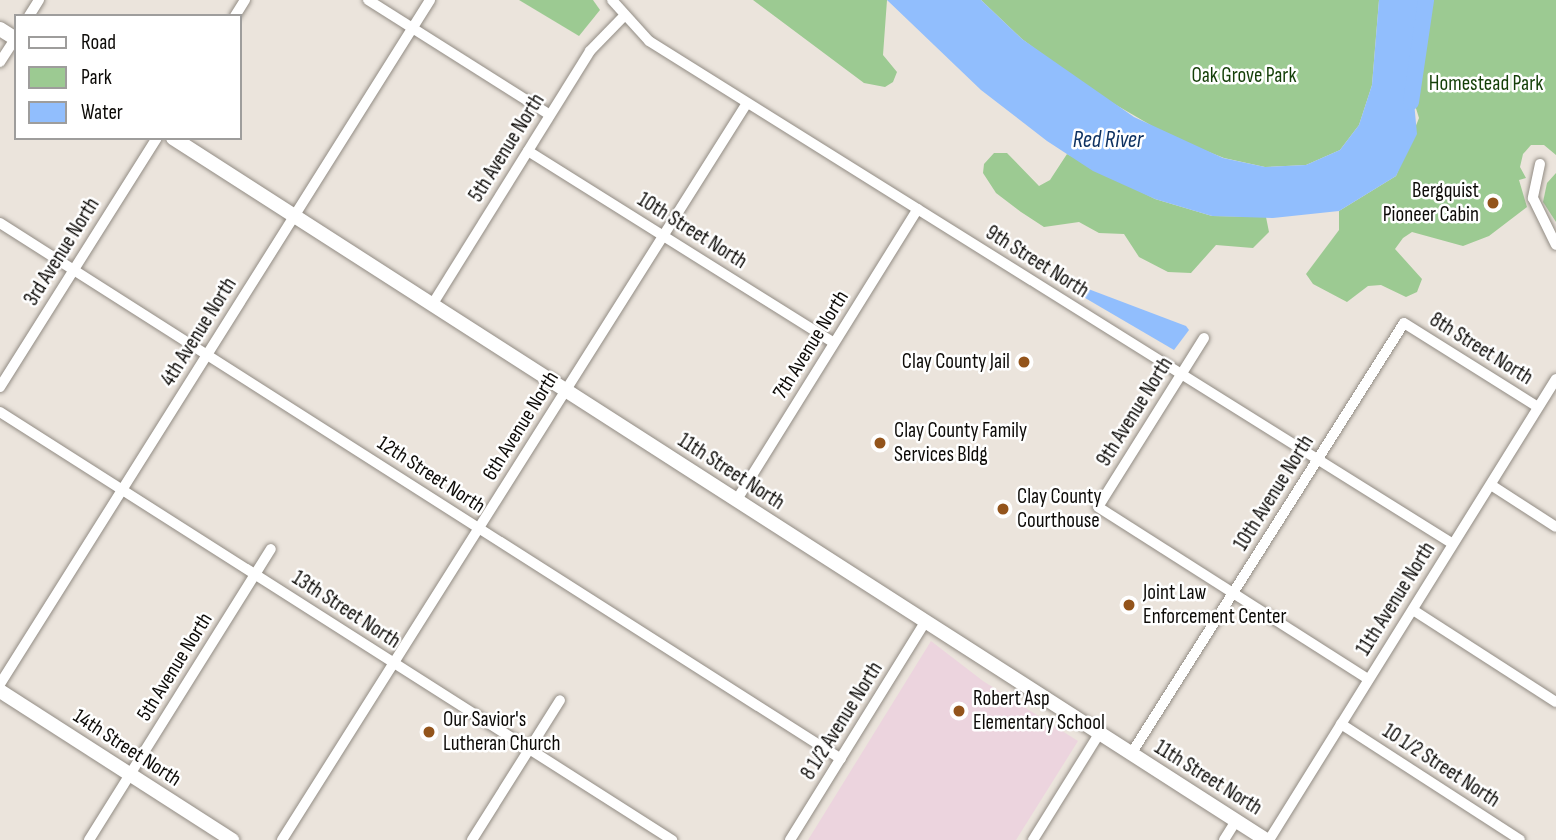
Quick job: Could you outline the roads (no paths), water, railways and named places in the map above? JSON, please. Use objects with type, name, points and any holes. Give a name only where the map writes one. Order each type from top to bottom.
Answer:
[{"type":"street","points":[[368,0],[550,115]]},
{"type":"street","name":"4th Avenue North","points":[[0,684],[430,0]]},
{"type":"street","name":"9th Street North","points":[[612,0],[623,17],[649,41],[1453,544]]},
{"type":"street","name":"5th Avenue North","points":[[432,305],[599,38],[623,17]]},
{"type":"street","points":[[0,62],[14,41]]},
{"type":"street","name":"6th Avenue North","points":[[282,840],[747,103]]},
{"type":"street","name":"3rd Avenue North","points":[[0,387],[156,140]]},
{"type":"street","name":"11th Street North","points":[[176,140],[1268,840]]},
{"type":"street","name":"10th Street North","points":[[528,150],[834,343]]},
{"type":"street","points":[[1540,163],[1533,198],[1556,245]]},
{"type":"street","name":"7th Avenue North","points":[[736,501],[918,209]]},
{"type":"street","name":"12th Street North","points":[[0,223],[841,760]]},
{"type":"street","name":"8th Street North","points":[[1404,323],[1538,407]]},
{"type":"street","name":"10th Avenue North","points":[[1131,754],[1404,323]]},
{"type":"street","name":"9th Avenue North","points":[[1204,338],[1098,507],[1235,592]]},
{"type":"street","name":"11th Avenue North","points":[[1268,840],[1556,379]]},
{"type":"street","name":"13th Street North","points":[[0,412],[529,749],[660,837],[672,840]]},
{"type":"street","points":[[1491,485],[1556,527]]},
{"type":"street","name":"5th Avenue North","points":[[89,840],[271,549]]},
{"type":"street","points":[[1235,592],[1368,679]]},
{"type":"street","points":[[1413,610],[1556,702]]},
{"type":"street","name":"8 1/2 Avenue North","points":[[790,840],[925,622]]},
{"type":"street","name":"14th Street North","points":[[0,691],[232,840]]},
{"type":"street","points":[[472,840],[560,700]]},
{"type":"street","name":"10 1/2 Street North","points":[[1341,724],[1520,840]]},
{"type":"street","points":[[1034,840],[1099,734]]},
{"type":"street","points":[[1224,840],[1236,821]]},
{"type":"water","name":"Red River","points":[[887,0],[981,0],[1022,39],[1134,117],[1223,158],[1265,167],[1306,165],[1340,150],[1359,125],[1372,85],[1379,0],[1426,0],[1414,102],[1417,134],[1396,176],[1339,211],[1273,218],[1212,216],[1155,199],[1093,171],[1047,141],[981,90]]},
{"type":"water","points":[[1083,287],[1186,326],[1189,330],[1174,350],[1080,295],[1077,290]]},
{"type":"waterway","points":[[1411,102],[1426,0]]},
{"type":"place","name":"Bergquist Pioneer Cabin","points":[[1493,203]]},
{"type":"place","name":"Clay County Jail","points":[[1024,362]]},
{"type":"place","name":"Clay County Family Services Bldg","points":[[880,443]]},
{"type":"place","name":"Clay County Courthouse","points":[[1003,509]]},
{"type":"place","name":"Joint Law Enforcement Center","points":[[1129,605]]},
{"type":"place","name":"Robert Asp Elementary School","points":[[959,711]]},
{"type":"place","name":"Our Savior's Lutheran Church","points":[[429,732]]},
{"type":"park label","name":"Oak Grove Park","points":[[1244,76]]},
{"type":"park label","name":"Homestead Park","points":[[1486,84]]}]
